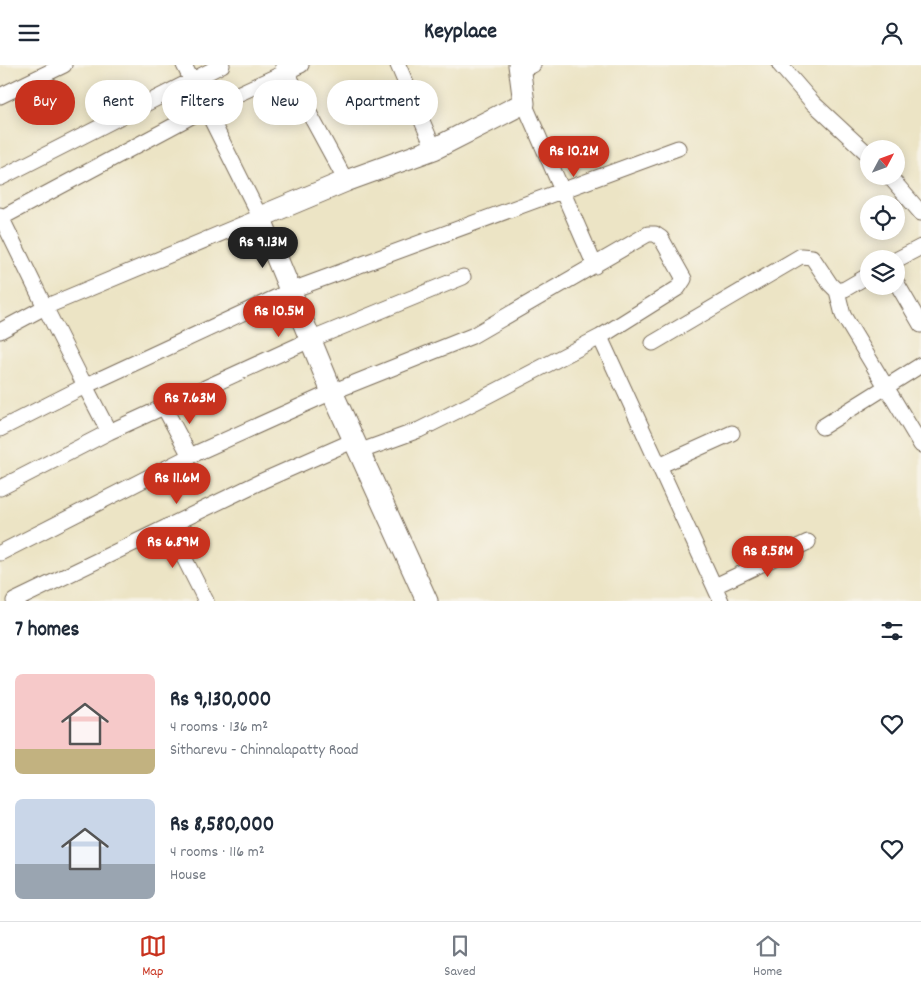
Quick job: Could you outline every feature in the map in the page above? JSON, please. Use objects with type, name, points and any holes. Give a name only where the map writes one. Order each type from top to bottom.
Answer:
[{"type":"main road","points":[[427,601],[358,445],[332,392],[292,290],[260,217],[346,181],[434,149],[524,103],[524,66]]},
{"type":"street","points":[[0,96],[64,65]]},
{"type":"street","points":[[184,65],[190,79]]},
{"type":"street","points":[[0,178],[190,79],[222,65]]},
{"type":"street","points":[[398,65],[434,149]]},
{"type":"street","points":[[780,65],[813,103],[860,147]]},
{"type":"street","points":[[243,90],[290,67],[346,181]]},
{"type":"street","points":[[524,103],[595,267]]},
{"type":"street","points":[[109,432],[1,217],[175,125]]},
{"type":"street","points":[[0,331],[45,307],[260,217],[213,125]]},
{"type":"street","points":[[0,429],[86,386],[292,290],[678,148]]},
{"type":"street","points":[[897,185],[921,213]]},
{"type":"street","points":[[0,553],[190,456],[332,392],[472,336],[648,235],[655,234],[660,238],[684,279],[678,288],[600,337],[419,430],[358,445],[168,526],[14,601]]},
{"type":"street","points":[[905,255],[921,247]]},
{"type":"street","points":[[653,343],[801,256],[812,257],[837,291],[843,315],[921,445]]},
{"type":"street","points":[[0,488],[109,432],[310,340],[463,277]]},
{"type":"street","points":[[837,291],[845,289],[860,280]]},
{"type":"street","points":[[904,295],[921,325]]},
{"type":"street","points":[[600,337],[715,586],[720,601]]},
{"type":"street","points":[[822,427],[921,365]]},
{"type":"street","points":[[164,407],[190,456]]},
{"type":"street","points":[[659,466],[732,433]]},
{"type":"street","points":[[168,526],[206,601]]},
{"type":"street","points":[[715,586],[808,542]]}]
